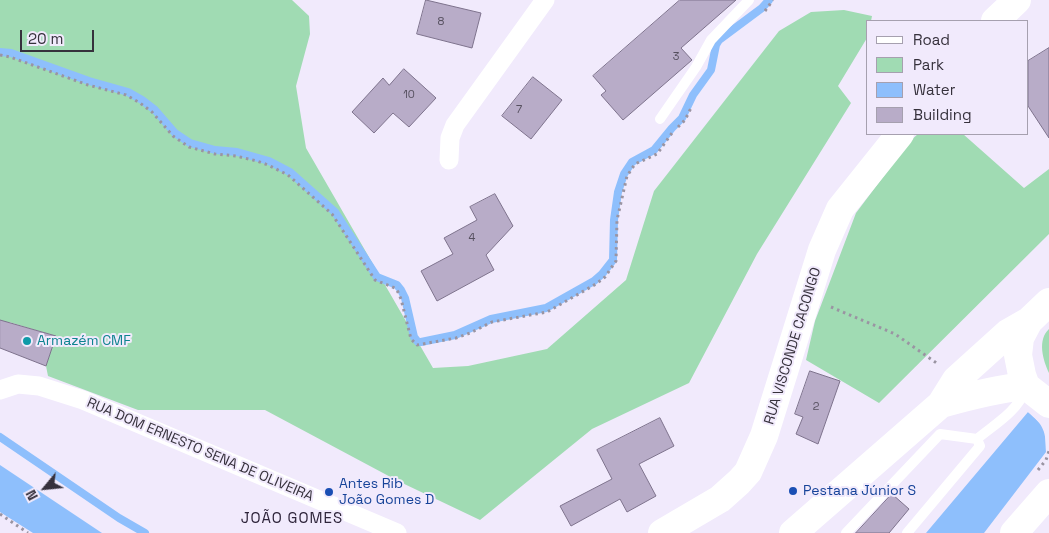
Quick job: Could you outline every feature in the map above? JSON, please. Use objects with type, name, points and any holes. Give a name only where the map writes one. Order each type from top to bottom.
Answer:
[{"type":"main road","points":[[996,20],[1017,0]]},
{"type":"main road","name":"RUA VISCONDE CACONGO","points":[[662,533],[720,499],[748,472],[764,436],[822,250],[840,209],[899,135]]},
{"type":"main road","points":[[793,533],[941,404],[956,380],[1008,333],[1029,321],[1049,302]]},
{"type":"main road","points":[[1029,321],[1020,338],[1018,355],[1038,395]]},
{"type":"main road","points":[[941,404],[1000,388],[1038,395]]},
{"type":"main road","points":[[1014,533],[1049,492]]},
{"type":"street","points":[[449,160],[450,138],[456,125],[545,0]]},
{"type":"street","name":"RUA DOM ERNESTO SENA DE OLIVEIRA","points":[[0,390],[18,384],[39,386],[82,400],[397,533]]},
{"type":"lane","points":[[660,119],[696,67],[711,40],[749,0]]},
{"type":"lane","points":[[846,533],[940,434],[978,439],[1012,412],[1022,397],[1038,395]]},
{"type":"lane","points":[[907,533],[980,446],[978,439]]},
{"type":"path","points":[[0,55],[126,95],[152,112],[173,136],[188,146],[214,154],[236,156],[257,161],[288,176],[332,214],[375,280],[394,288],[398,292],[411,339],[417,345],[456,338],[492,322],[547,312],[605,277],[616,261],[617,220],[627,176]]},
{"type":"path","points":[[807,298],[895,334],[944,369]]},
{"type":"path","points":[[0,514],[28,533]]},
{"type":"green space","points":[[0,0],[292,0],[309,16],[310,34],[296,86],[306,148],[433,368],[468,366],[547,349],[626,280],[654,191],[779,31],[811,12],[844,10],[872,16],[871,20],[866,20],[866,40],[838,86],[851,103],[757,254],[689,383],[592,429],[480,520],[398,481],[265,410],[138,410],[48,376],[46,366],[55,336],[9,322],[3,325],[0,322]]},
{"type":"green space","points":[[917,135],[964,135],[1024,188],[1049,169],[1049,234],[879,403],[806,360],[815,321],[856,213],[910,141]]},
{"type":"green space","points":[[1049,329],[1049,373],[1043,356],[1042,344],[1045,334]]},
{"type":"water","points":[[1028,412],[1038,421],[1043,429],[1046,452],[984,533],[926,533]]},
{"type":"water","points":[[0,465],[102,533],[33,533],[0,512]]},
{"type":"pier","points":[[1030,410],[1047,429],[1049,448],[1046,452],[1045,430],[1028,412]]},
{"type":"building","points":[[426,0],[481,13],[472,48],[417,34]]},
{"type":"building","points":[[680,0],[736,0],[681,48],[692,60],[623,120],[601,95],[606,91],[593,76]]},
{"type":"building","points":[[1049,48],[1049,138],[1029,108],[1029,60]]},
{"type":"building","points":[[404,69],[436,98],[409,127],[393,113],[374,133],[352,112],[383,78],[389,85]]},
{"type":"building","points":[[533,77],[562,100],[531,139],[502,116]]},
{"type":"building","points":[[495,194],[513,226],[486,255],[494,270],[437,301],[421,271],[453,254],[444,238],[477,220],[470,207]]},
{"type":"building","name":"Armazém CMF","points":[[0,320],[56,336],[46,366],[0,348]]},
{"type":"building","points":[[810,371],[840,381],[818,444],[796,434],[803,417],[795,414]]},
{"type":"building","points":[[660,418],[674,446],[639,464],[656,496],[627,512],[620,499],[571,526],[560,506],[612,479],[597,450]]},
{"type":"building","points":[[892,494],[909,509],[889,533],[856,533]]},
{"type":"waterway","points":[[0,52],[11,53],[89,81],[128,92],[155,110],[175,133],[190,143],[215,150],[237,152],[269,161],[290,172],[335,212],[377,277],[397,285],[401,290],[405,298],[414,337],[418,342],[421,342],[455,335],[491,319],[546,308],[594,281],[602,274],[613,260],[614,220],[618,192],[624,174],[632,162],[654,150],[682,118],[693,95],[711,70],[716,45],[719,40],[762,8],[769,0]]},
{"type":"waterway","points":[[0,437],[119,518],[145,533]]},
{"type":"place","name":"Armazém CMF","points":[[27,341]]},
{"type":"place","name":"Pestana Júnior S","points":[[793,491]]},
{"type":"place","name":"Antes Rib João Gomes D","points":[[329,492]]},
{"type":"district","name":"JOÃO GOMES","points":[[292,519]]}]
